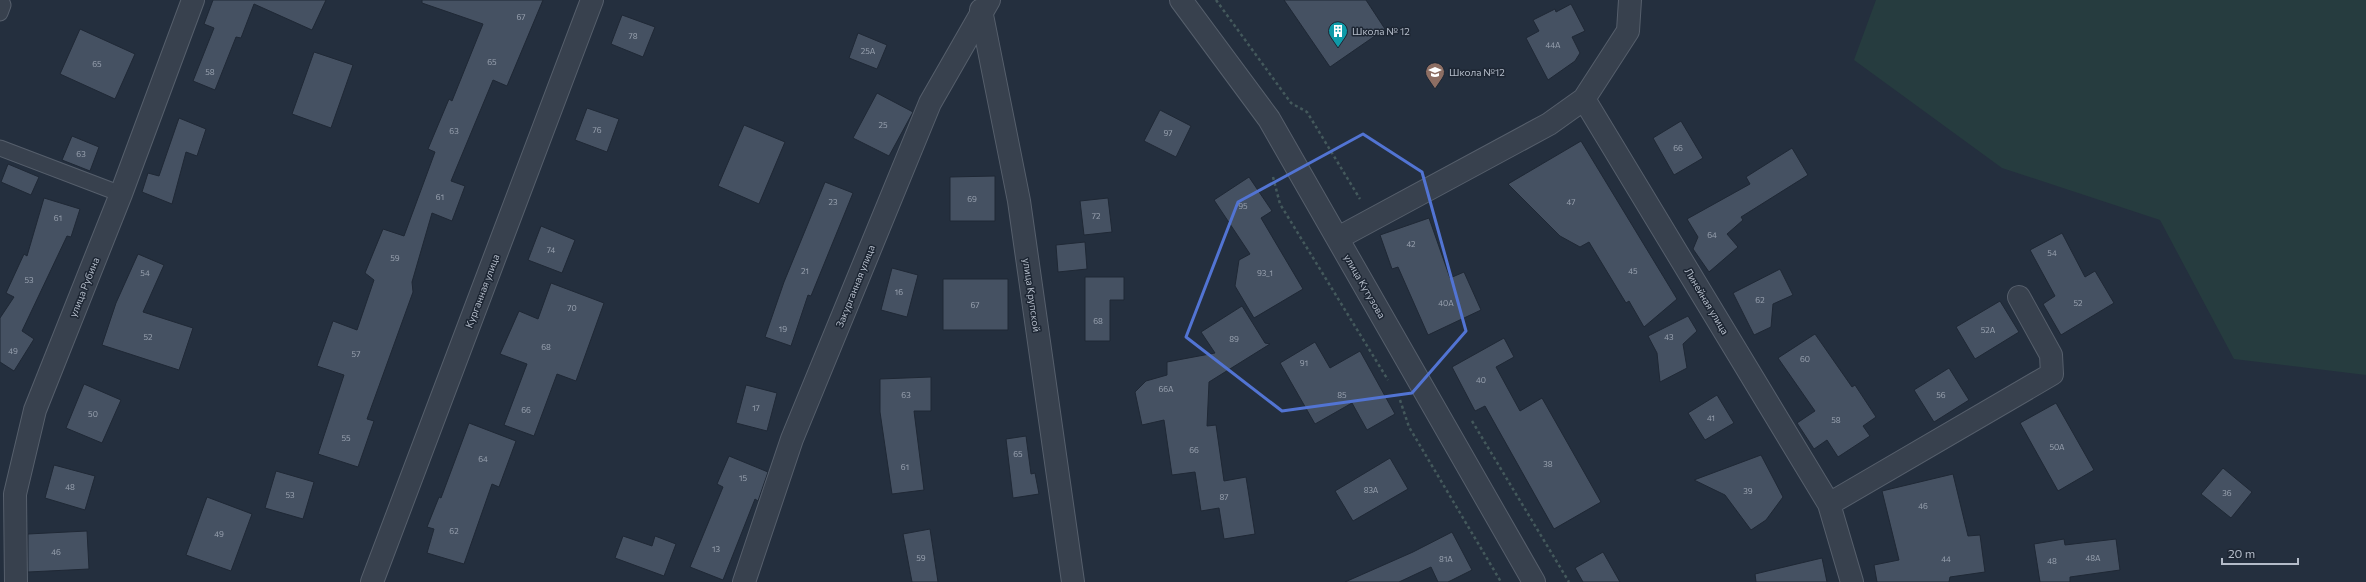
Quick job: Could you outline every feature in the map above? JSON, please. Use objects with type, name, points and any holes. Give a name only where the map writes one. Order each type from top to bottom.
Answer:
[{"type":"street","name":"улица Рубина","points":[[16,582],[15,494],[35,410],[121,194],[193,0]]},
{"type":"street","name":"Курганная улица","points":[[372,582],[592,0]]},
{"type":"street","name":"улица Кутузова","points":[[1181,0],[1269,119],[1534,582]]},
{"type":"street","points":[[1338,238],[1372,218],[1549,124],[1584,98],[1628,31],[1630,0]]},
{"type":"street","name":"Закурганная улица","points":[[744,582],[792,439],[930,102],[985,5]]},
{"type":"street","name":"улица Крупской","points":[[985,5],[1019,201],[1073,582]]},
{"type":"street","name":"Линейная улица","points":[[1584,98],[1829,504],[1852,582]]},
{"type":"street","points":[[1829,504],[2052,374],[2051,354],[2019,297]]},
{"type":"lane","points":[[0,13],[3,5],[1,0]]},
{"type":"lane","points":[[0,148],[121,194]]},
{"type":"path","points":[[1216,0],[1291,103],[1307,112],[1372,218]]},
{"type":"path","points":[[1272,174],[1280,204],[1392,385]]},
{"type":"path","points":[[1400,399],[1409,427],[1501,582]]},
{"type":"path","points":[[1470,418],[1569,582]]},
{"type":"highlighted area","points":[[1363,134],[1422,172],[1466,331],[1412,393],[1282,411],[1186,337],[1238,202]]},
{"type":"green space","points":[[1876,0],[2366,0],[2366,375],[2234,359],[2160,220],[2002,168],[1854,60]]},
{"type":"building","points":[[213,0],[326,0],[312,30],[254,4],[241,38],[236,37],[215,90],[193,81],[214,28],[204,24]]},
{"type":"building","points":[[422,0],[543,0],[507,86],[493,80],[451,181],[465,186],[452,221],[432,213],[412,282],[413,292],[367,419],[374,421],[358,467],[318,454],[344,375],[317,366],[333,321],[357,330],[374,280],[365,273],[383,229],[404,236],[435,152],[428,149],[449,99],[452,101],[483,24],[422,3]]},
{"type":"building","name":"Школа № 12","points":[[1284,0],[1366,0],[1385,29],[1330,67]]},
{"type":"building","points":[[1571,4],[1585,31],[1572,37],[1580,53],[1575,61],[1548,80],[1526,38],[1539,31],[1533,20],[1555,9],[1556,12]]},
{"type":"building","points":[[622,15],[655,27],[643,57],[611,44]]},
{"type":"building","points":[[80,29],[135,54],[115,99],[60,74]]},
{"type":"building","points":[[858,33],[887,45],[877,69],[849,58]]},
{"type":"building","points":[[314,52],[353,65],[331,128],[292,114]]},
{"type":"building","points":[[877,93],[913,112],[889,156],[853,138]]},
{"type":"building","points":[[587,108],[619,119],[607,152],[575,140]]},
{"type":"building","points":[[1160,110],[1191,126],[1176,157],[1144,141]]},
{"type":"building","points":[[179,118],[206,129],[197,156],[186,152],[172,204],[142,192],[148,173],[159,176]]},
{"type":"building","points":[[1681,121],[1703,158],[1674,175],[1653,138]]},
{"type":"building","points":[[744,125],[785,142],[759,204],[718,186]]},
{"type":"building","points":[[72,136],[99,147],[90,171],[62,160]]},
{"type":"building","points":[[1581,141],[1677,299],[1644,327],[1629,301],[1626,303],[1589,242],[1580,247],[1560,236],[1508,184]]},
{"type":"building","points":[[1792,148],[1808,175],[1741,217],[1743,220],[1727,234],[1738,247],[1709,272],[1693,249],[1698,237],[1687,219],[1750,184],[1746,177]]},
{"type":"building","points":[[8,164],[39,177],[31,195],[1,182]]},
{"type":"building","points":[[995,176],[995,221],[950,221],[950,177]]},
{"type":"building","points":[[1249,177],[1272,211],[1261,218],[1303,289],[1254,318],[1235,286],[1239,260],[1250,254],[1214,200]]},
{"type":"building","points":[[825,182],[853,193],[811,296],[808,295],[791,346],[765,337],[784,282]]},
{"type":"building","points":[[44,198],[80,209],[71,237],[67,236],[22,331],[34,339],[14,371],[0,362],[0,318],[14,297],[6,293],[24,254],[27,256]]},
{"type":"building","points":[[1108,198],[1112,232],[1084,235],[1080,201]]},
{"type":"building","points":[[1429,218],[1450,278],[1464,272],[1481,310],[1428,335],[1398,267],[1392,269],[1380,235]]},
{"type":"building","points":[[541,226],[575,240],[562,273],[528,260]]},
{"type":"building","points":[[2062,233],[2085,277],[2095,271],[2114,303],[2061,335],[2043,304],[2055,296],[2030,250]]},
{"type":"building","points":[[1085,242],[1087,269],[1058,272],[1056,245]]},
{"type":"building","points":[[138,254],[164,265],[143,312],[193,328],[179,370],[102,345],[116,303]]},
{"type":"building","points":[[892,268],[918,275],[907,317],[881,310]]},
{"type":"building","points":[[1780,269],[1793,295],[1773,304],[1771,327],[1754,335],[1733,293]]},
{"type":"building","points":[[1085,277],[1124,277],[1124,300],[1110,300],[1110,341],[1085,341]]},
{"type":"building","points":[[943,279],[1008,279],[1008,330],[943,330]]},
{"type":"building","points":[[551,283],[604,303],[576,381],[557,374],[534,436],[504,425],[527,364],[500,354],[519,311],[538,319]]},
{"type":"building","points":[[2000,301],[2019,332],[1975,359],[1956,327]]},
{"type":"building","points":[[1242,306],[1265,343],[1270,344],[1209,382],[1207,426],[1216,425],[1224,481],[1246,477],[1255,534],[1224,539],[1219,508],[1201,511],[1195,472],[1172,475],[1164,420],[1142,425],[1135,392],[1146,381],[1167,375],[1167,362],[1215,353],[1201,332]]},
{"type":"building","points":[[1688,316],[1697,331],[1683,344],[1687,368],[1660,382],[1657,353],[1648,336]]},
{"type":"building","points":[[1815,334],[1852,387],[1855,385],[1876,417],[1863,426],[1870,436],[1838,457],[1827,440],[1814,449],[1797,423],[1815,411],[1778,358]]},
{"type":"building","points":[[1504,338],[1514,357],[1496,367],[1520,411],[1542,398],[1601,502],[1554,529],[1485,406],[1475,411],[1452,367]]},
{"type":"building","points":[[1315,342],[1330,368],[1360,351],[1395,414],[1367,430],[1352,403],[1315,424],[1280,363]]},
{"type":"building","points":[[1949,368],[1969,400],[1934,422],[1914,390]]},
{"type":"building","points":[[931,377],[931,411],[914,411],[924,490],[892,494],[880,412],[880,379]]},
{"type":"building","points":[[84,384],[121,400],[102,443],[66,428]]},
{"type":"building","points":[[746,385],[777,393],[767,431],[736,423]]},
{"type":"building","points":[[1717,395],[1734,423],[1705,440],[1688,413]]},
{"type":"building","points":[[2056,403],[2094,470],[2058,491],[2020,423]]},
{"type":"building","points":[[469,423],[516,441],[499,487],[492,484],[464,564],[427,553],[434,529],[427,527],[439,497],[441,498]]},
{"type":"building","points":[[1026,436],[1031,474],[1035,473],[1039,494],[1013,498],[1006,439]]},
{"type":"building","points":[[1761,455],[1783,497],[1766,520],[1751,530],[1725,495],[1694,480]]},
{"type":"building","points":[[729,456],[768,472],[758,501],[755,499],[723,580],[690,567],[723,487],[717,484]]},
{"type":"building","points":[[1390,458],[1408,489],[1353,521],[1335,491]]},
{"type":"building","points":[[54,465],[95,476],[85,510],[45,498]]},
{"type":"building","points":[[2223,468],[2252,492],[2231,518],[2201,494]]},
{"type":"building","points":[[276,471],[314,482],[303,519],[265,508]]},
{"type":"building","points":[[1953,474],[1968,536],[1980,535],[1985,572],[1950,577],[1949,582],[1877,582],[1874,565],[1899,560],[1882,491]]},
{"type":"building","points":[[207,497],[252,514],[231,571],[186,555]]},
{"type":"building","points":[[930,529],[938,582],[912,582],[903,534]]},
{"type":"building","points":[[87,531],[89,569],[28,572],[28,534]]},
{"type":"building","points":[[1452,532],[1472,570],[1448,582],[1438,582],[1431,567],[1399,582],[1345,582],[1413,552]]},
{"type":"building","points":[[623,536],[652,546],[655,536],[676,544],[664,576],[615,558]]},
{"type":"building","points":[[2064,539],[2065,545],[2116,539],[2120,570],[2070,577],[2070,582],[2040,582],[2034,544]]},
{"type":"building","points":[[1603,552],[1620,582],[1583,582],[1575,568]]},
{"type":"building","points":[[1822,558],[1827,582],[1756,582],[1755,574]]},
{"type":"place","name":"Школа № 12","points":[[1338,48]]},
{"type":"place","name":"Школа №12","points":[[1435,89]]}]
